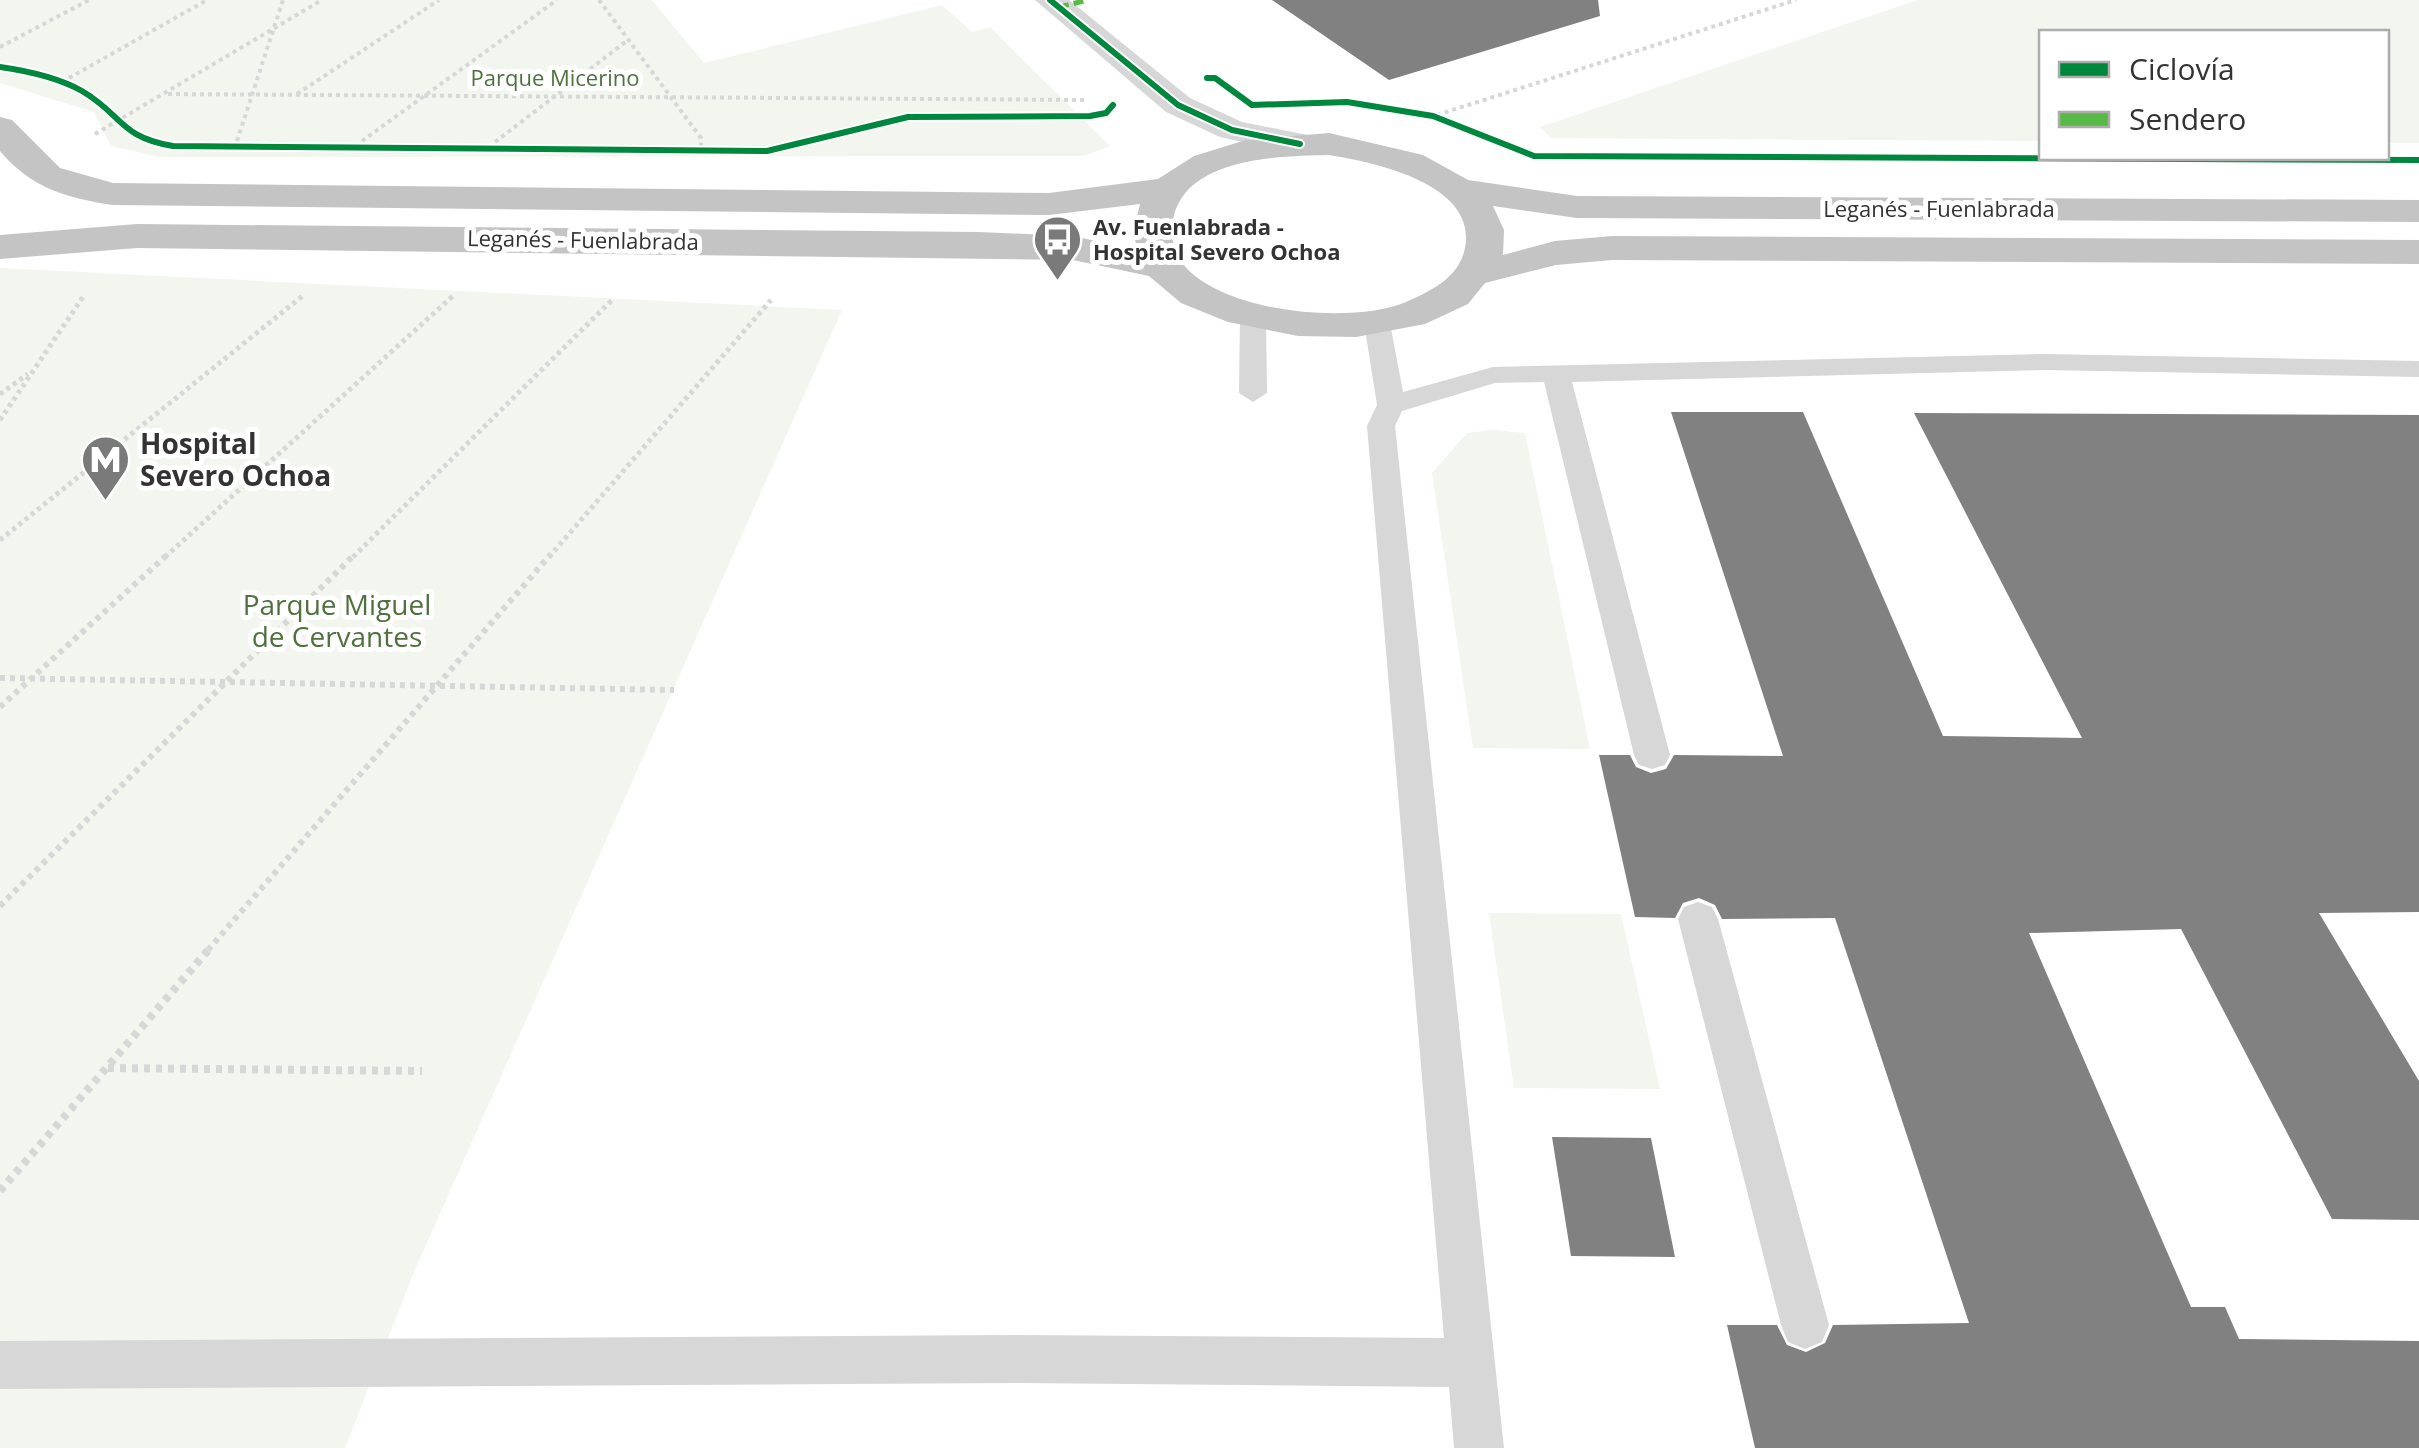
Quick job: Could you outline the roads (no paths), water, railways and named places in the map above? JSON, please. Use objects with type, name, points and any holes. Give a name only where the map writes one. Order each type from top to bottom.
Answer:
[{"type":"highway","name":"Leganés - Fuenlabrada","points":[[0,248],[137,236],[1073,248],[1165,268],[1186,288],[1252,317],[1336,327],[1418,312],[1452,295],[1475,274],[1487,245],[1482,216],[1461,190],[1425,167],[1380,151],[1300,144],[1230,154],[1178,182],[1049,204],[156,196],[71,187],[51,181],[9,155]]},
{"type":"highway","points":[[1165,268],[1151,241],[1153,214],[1178,182]]},
{"type":"highway","name":"Leganés - Fuenlabrada","points":[[1461,190],[1577,206],[2419,211]]},
{"type":"highway","name":"Leganés - Fuenlabrada","points":[[1475,274],[1556,254],[1612,248],[2419,252]]},
{"type":"street","points":[[1065,2],[1178,105],[1232,130],[1300,144]]},
{"type":"street","points":[[1178,105],[1192,150],[1178,182]]},
{"type":"lane","points":[[1252,317],[1252,392]]},
{"type":"lane","points":[[1377,322],[1390,404],[1381,426],[1479,1448]]},
{"type":"lane","points":[[1390,404],[1492,375],[2045,362],[2419,369]]},
{"type":"lane","points":[[1556,374],[1652,754]]},
{"type":"lane","points":[[1698,918],[1805,1326]]},
{"type":"lane","points":[[0,1366],[1014,1359],[1472,1363]]},
{"type":"place","name":"Av. Fuenlabrada - Hospital Severo Ochoa","points":[[1058,282]]},
{"type":"place","name":"Hospital Severo Ochoa","points":[[105,502]]},
{"type":"park label","name":"Parque Micerino","points":[[555,78]]},
{"type":"park label","name":"Parque Miguel de Cervantes","points":[[337,621]]}]
